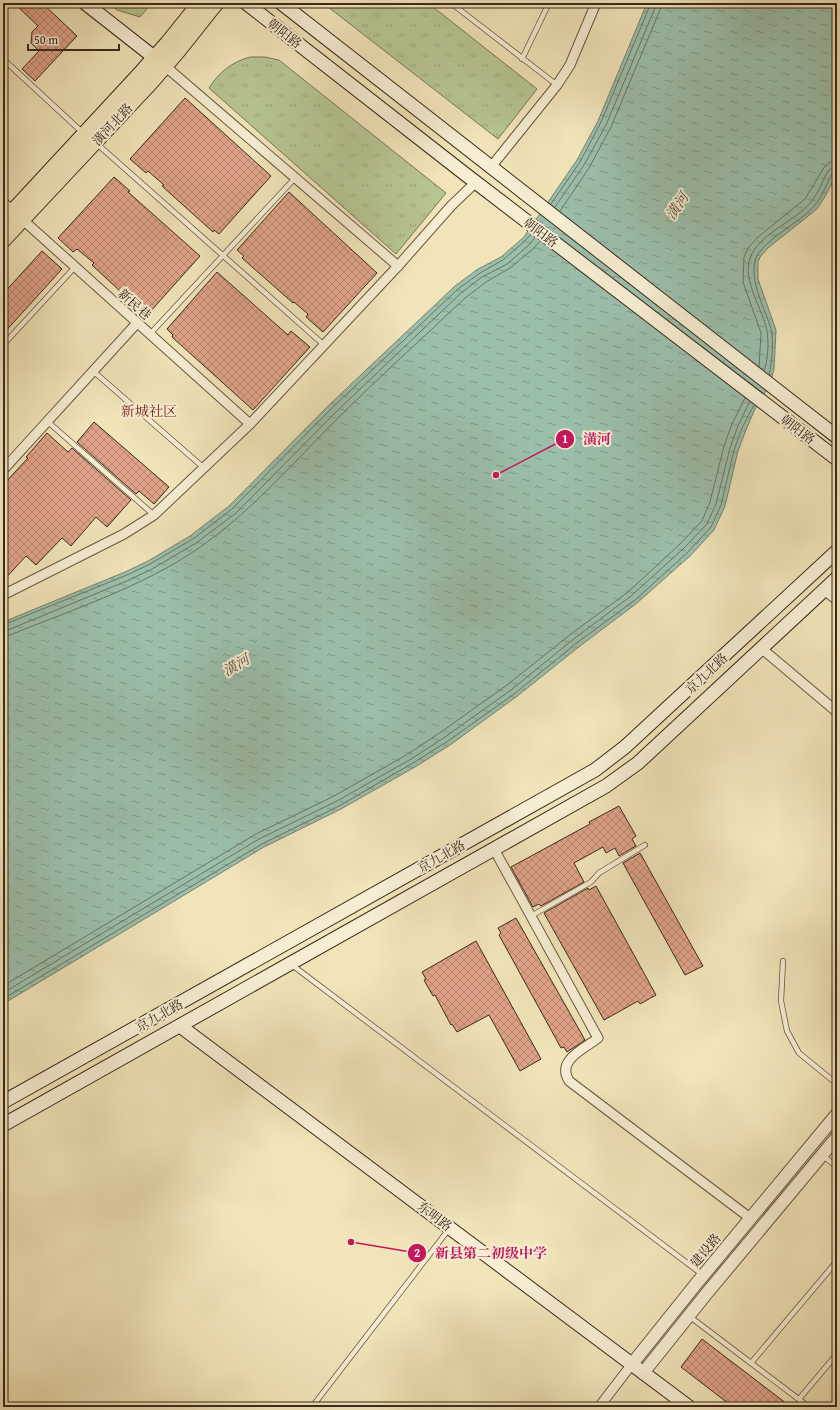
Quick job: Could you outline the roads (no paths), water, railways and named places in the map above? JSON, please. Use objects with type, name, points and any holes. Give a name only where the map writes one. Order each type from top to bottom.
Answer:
[{"type":"main road","points":[[85,3],[160,62]]},
{"type":"main road","name":"潢河北路","points":[[160,62],[200,3]]},
{"type":"main road","name":"潢河北路","points":[[3,240],[10,213],[90,138],[216,3]]},
{"type":"main road","name":"朝阳路","points":[[246,3],[476,182],[837,459]]},
{"type":"main road","name":"朝阳路","points":[[281,3],[837,437]]},
{"type":"main road","name":"京九北路","points":[[3,1102],[595,770],[625,747],[837,551]]},
{"type":"main road","name":"京九北路","points":[[3,1125],[588,797],[623,775],[653,750],[837,578]]},
{"type":"main road","name":"东明路","points":[[180,1026],[689,1407]]},
{"type":"street","points":[[491,167],[557,85],[570,65],[596,3]]},
{"type":"street","points":[[160,62],[398,266]]},
{"type":"street","points":[[3,595],[124,534],[154,515],[250,424],[398,266],[451,206],[476,182]]},
{"type":"street","name":"新民巷","points":[[10,213],[75,266],[250,424]]},
{"type":"street","points":[[3,470],[137,323]]},
{"type":"street","points":[[824,590],[837,600]]},
{"type":"street","points":[[761,648],[837,712]]},
{"type":"street","points":[[494,849],[598,1038],[570,1058],[565,1065],[565,1074],[569,1081],[750,1218]]},
{"type":"street","name":"建设路","points":[[599,1407],[703,1275],[837,1114]]},
{"type":"street","points":[[644,1373],[689,1316],[837,1137]]},
{"type":"lane","points":[[450,3],[557,85]]},
{"type":"lane","points":[[522,59],[549,3]]},
{"type":"lane","points":[[3,59],[324,345]]},
{"type":"lane","points":[[150,334],[295,178]]},
{"type":"lane","points":[[3,345],[75,266]]},
{"type":"lane","points":[[93,371],[204,468]]},
{"type":"lane","points":[[47,421],[154,515]]},
{"type":"lane","points":[[531,916],[591,882],[599,873],[645,845]]},
{"type":"lane","points":[[783,961],[781,1001],[787,1031],[799,1053],[837,1084]]},
{"type":"lane","points":[[291,964],[703,1275]]},
{"type":"lane","points":[[822,1155],[837,1167]]},
{"type":"lane","points":[[312,1407],[450,1228]]},
{"type":"lane","points":[[751,1363],[837,1261]]},
{"type":"lane","points":[[689,1316],[809,1407]]},
{"type":"lane","points":[[799,1399],[837,1354]]},
{"type":"water","points":[[647,3],[837,3],[837,173],[817,209],[768,248],[760,257],[758,262],[758,279],[776,330],[774,369],[770,384],[755,409],[738,451],[725,506],[714,530],[690,556],[637,603],[516,697],[450,745],[415,767],[341,809],[264,847],[3,1004],[3,622],[125,572],[148,561],[190,536],[229,506],[329,405],[455,286],[478,269],[501,257],[524,237],[577,160],[598,121]]},
{"type":"place","name":"潢河","points":[[496,475]]},
{"type":"place","name":"新县第二初级中学","points":[[351,1242]]},
{"type":"district","name":"新城社区","points":[[149,411]]}]
